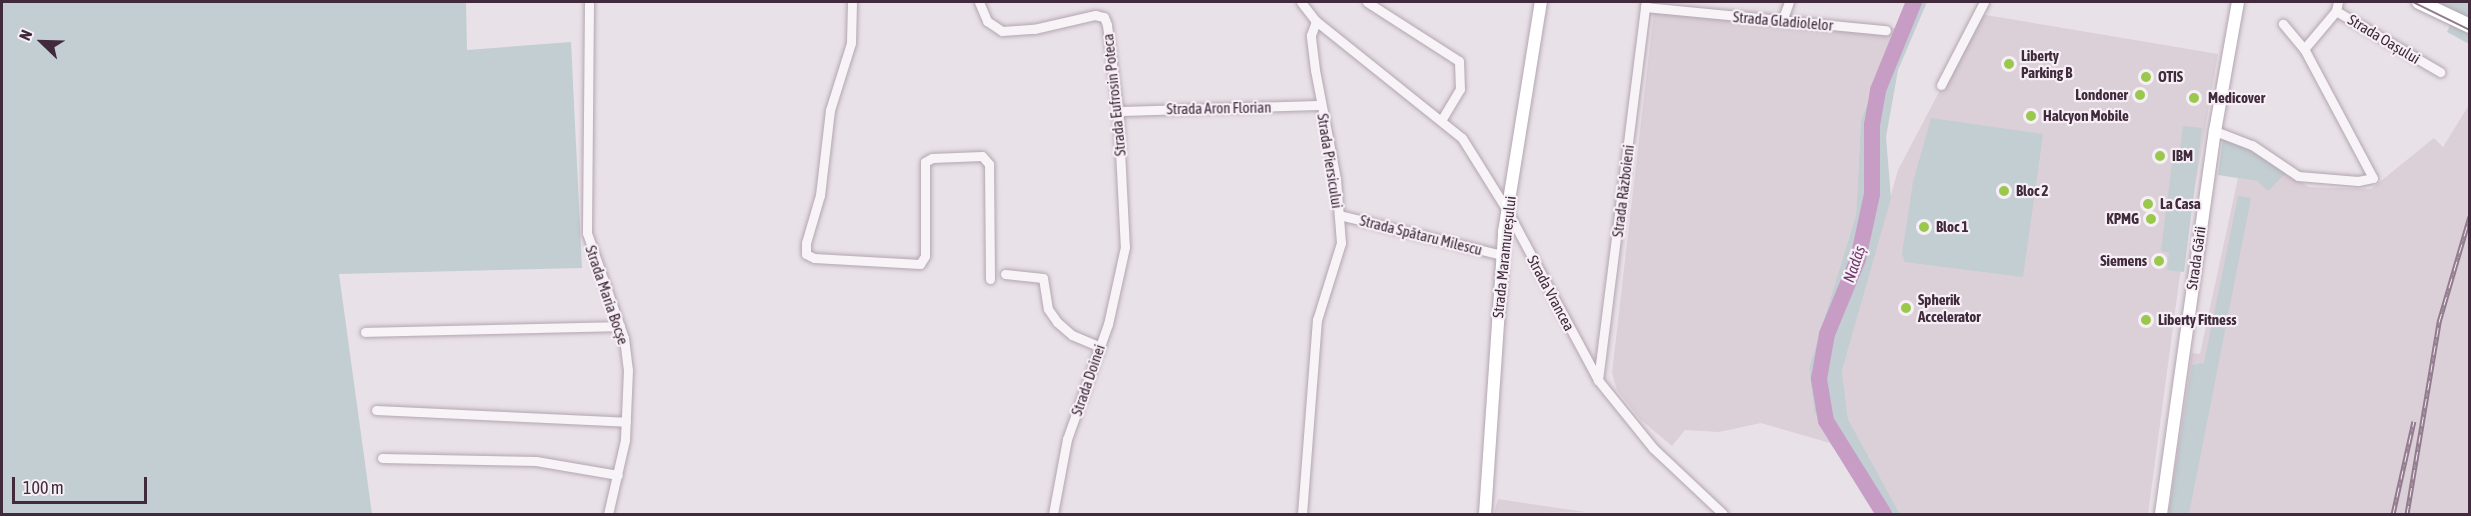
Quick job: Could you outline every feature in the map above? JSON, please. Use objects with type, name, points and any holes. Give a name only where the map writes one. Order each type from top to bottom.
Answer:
[{"type":"main road","name":"Strada Maramureșului","points":[[1485,514],[1492,452],[1502,255],[1510,226],[1507,210],[1541,2]]},
{"type":"main road","name":"Strada Gării","points":[[2161,514],[2215,131],[2238,2]]},
{"type":"main road","points":[[2419,2],[2469,26]]},
{"type":"street","name":"Strada Maria Bocșe","points":[[589,2],[587,233],[620,327],[628,369],[626,422],[618,475],[608,514]]},
{"type":"street","points":[[852,2],[851,43],[830,110],[820,195],[806,243],[806,254],[814,258],[920,264],[925,256],[925,162],[932,158],[982,156],[989,164],[990,279]]},
{"type":"street","name":"Strada Eufrosin Poteca","points":[[979,2],[987,21],[1009,32],[1084,17],[1104,17],[1118,111],[1125,247]]},
{"type":"street","points":[[1301,2],[1316,21],[1442,119],[1470,148],[1507,210]]},
{"type":"street","points":[[1367,2],[1459,61],[1460,89],[1442,119]]},
{"type":"street","points":[[1782,21],[1789,2]]},
{"type":"street","points":[[1941,85],[1984,2]]},
{"type":"street","name":"Strada Gladiolelor","points":[[1646,4],[1782,21],[1886,30]]},
{"type":"street","name":"Strada Războieni","points":[[1598,380],[1646,4]]},
{"type":"street","points":[[2304,49],[2337,6]]},
{"type":"street","name":"Strada Oașului","points":[[2337,6],[2440,72]]},
{"type":"street","name":"Strada Piersicului","points":[[1302,514],[1314,342],[1319,310],[1338,256],[1339,215],[1336,179],[1321,105],[1311,35],[1316,21]]},
{"type":"street","points":[[2215,131],[2252,145],[2298,176],[2358,181],[2373,178],[2304,49],[2283,24]]},
{"type":"street","name":"Strada Aron Florian","points":[[1118,111],[1321,105]]},
{"type":"street","name":"Strada Vrancea","points":[[1509,197],[1510,226],[1598,380],[1653,448],[1723,514]]},
{"type":"street","name":"Strada Spătaru Milescu","points":[[1339,215],[1502,255]]},
{"type":"street","name":"Strada Doinei","points":[[1053,514],[1067,438],[1100,347],[1125,247]]},
{"type":"street","points":[[1005,274],[1043,278],[1048,309],[1057,322],[1072,335],[1100,347]]},
{"type":"street","points":[[365,332],[620,327]]},
{"type":"street","points":[[376,410],[626,422]]},
{"type":"street","points":[[382,458],[412,456],[536,461],[618,475]]},
{"type":"shaded area","points":[[2,2],[466,2],[467,50],[571,42],[582,268],[339,274],[372,514],[2,514]]},
{"type":"shaded area","points":[[1908,2],[1927,2],[1898,70],[1886,137],[1891,198],[1842,371],[1848,419],[1900,514],[1876,514],[1872,501],[1830,443],[1814,411],[1809,368],[1856,215],[1861,120]]},
{"type":"shaded area","points":[[2437,2],[2469,2],[2469,44],[2447,32],[2456,12]]},
{"type":"shaded area","points":[[1654,10],[1779,26],[1897,28],[1861,120],[1856,215],[1809,368],[1814,411],[1830,443],[1761,423],[1719,432],[1685,430],[1672,446],[1640,419],[1617,390],[1612,373]]},
{"type":"shaded area","points":[[1980,14],[2218,54],[2179,282],[2148,514],[1900,514],[1848,419],[1842,371],[1898,170]]},
{"type":"shaded area","points":[[2469,105],[2469,514],[2168,514],[2192,353],[2200,354],[2238,178],[2257,181],[2286,173],[2309,187],[2371,189],[2434,138],[2443,147]]},
{"type":"shaded area","points":[[1931,118],[2043,134],[2023,277],[1905,262],[1902,254],[1913,182]]},
{"type":"shaded area","points":[[2183,126],[2202,128],[2184,272],[2167,270],[2169,253],[2161,251],[2174,148],[2180,149]]},
{"type":"shaded area","points":[[2223,139],[2248,149],[2286,173],[2268,191],[2257,181],[2218,175]]},
{"type":"shaded area","points":[[2238,196],[2251,198],[2189,514],[2169,514],[2192,365],[2204,363]]},
{"type":"shaded area","points":[[1498,499],[1585,512],[1494,514]]},
{"type":"waterway","name":"Nadăș","points":[[1884,514],[1826,421],[1819,379],[1827,334],[1858,259],[1872,194],[1872,125],[1878,90],[1914,2]]},
{"type":"tram line","points":[[2413,2],[2470,30]]},
{"type":"railway","points":[[2407,514],[2439,322],[2470,216]]},
{"type":"railway","points":[[2393,514],[2414,421]]},
{"type":"place","name":"Liberty Parking B","points":[[2009,64]]},
{"type":"place","name":"OTIS","points":[[2146,77]]},
{"type":"place","name":"Londoner","points":[[2140,95]]},
{"type":"place","name":"Medicover","points":[[2194,98]]},
{"type":"place","name":"Halcyon Mobile","points":[[2031,116]]},
{"type":"place","name":"IBM","points":[[2160,156]]},
{"type":"place","name":"Bloc 2","points":[[2004,191]]},
{"type":"place","name":"La Casa","points":[[2148,204]]},
{"type":"place","name":"KPMG","points":[[2151,219]]},
{"type":"place","name":"Bloc 1","points":[[1924,227]]},
{"type":"place","name":"Siemens","points":[[2159,261]]},
{"type":"place","name":"Spherik Accelerator","points":[[1906,308]]},
{"type":"place","name":"Liberty Fitness","points":[[2146,320]]}]
